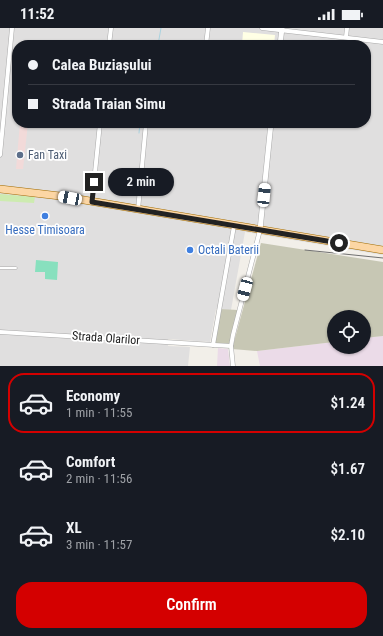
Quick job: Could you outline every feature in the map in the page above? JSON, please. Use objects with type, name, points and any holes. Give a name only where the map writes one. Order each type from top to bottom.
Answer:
[{"type":"main road","points":[[0,189],[92,202],[383,250]]},
{"type":"street","points":[[0,155],[5,86],[12,28]]},
{"type":"street","points":[[110,40],[111,28]]},
{"type":"street","points":[[207,40],[208,28]]},
{"type":"street","points":[[262,28],[368,40]]},
{"type":"street","points":[[346,37],[347,28]]},
{"type":"street","points":[[280,40],[281,29]]},
{"type":"street","points":[[371,40],[383,42]]},
{"type":"street","points":[[0,85],[5,86]]},
{"type":"street","points":[[92,202],[99,128]]},
{"type":"street","points":[[138,210],[146,128]]},
{"type":"street","points":[[233,366],[230,346],[260,230],[271,128]]},
{"type":"street","points":[[213,345],[234,226]]},
{"type":"street","name":"Strada Olarilor","points":[[0,332],[230,346]]},
{"type":"lane","points":[[0,268],[16,268]]},
{"type":"shaded area","points":[[0,28],[383,28],[383,255],[245,232],[231,310],[216,309],[210,342],[168,339],[168,346],[190,347],[188,366],[0,366]]},
{"type":"shaded area","points":[[243,32],[275,35],[274,40],[242,40]]},
{"type":"shaded area","points":[[20,128],[27,128],[23,169],[16,169]]},
{"type":"shaded area","points":[[261,243],[383,262],[383,336],[371,337],[371,310],[327,310],[327,343],[257,351],[232,349]]},
{"type":"shaded area","points":[[220,309],[238,310],[229,344],[214,343]]},
{"type":"shaded area","points":[[383,336],[383,366],[260,366],[257,351],[327,343],[327,354],[371,354],[371,337]]},
{"type":"shaded area","points":[[218,348],[228,349],[230,366],[217,366]]},
{"type":"green space","points":[[0,194],[35,197],[34,203],[0,201]]},
{"type":"green space","points":[[36,260],[58,262],[57,280],[45,279],[45,272],[35,272]]},
{"type":"waterway","points":[[159,40],[161,28]]},
{"type":"waterway","points":[[139,133],[140,128]]},
{"type":"tram line","points":[[305,250],[383,258]]},
{"type":"place","name":"Fan Taxi","points":[[20,155]]},
{"type":"place","name":"Hesse Timisoara","points":[[45,216]]},
{"type":"place","name":"Octali Baterii","points":[[190,250]]},
{"type":"route","points":[[94,182],[92,202],[339,243]]}]
